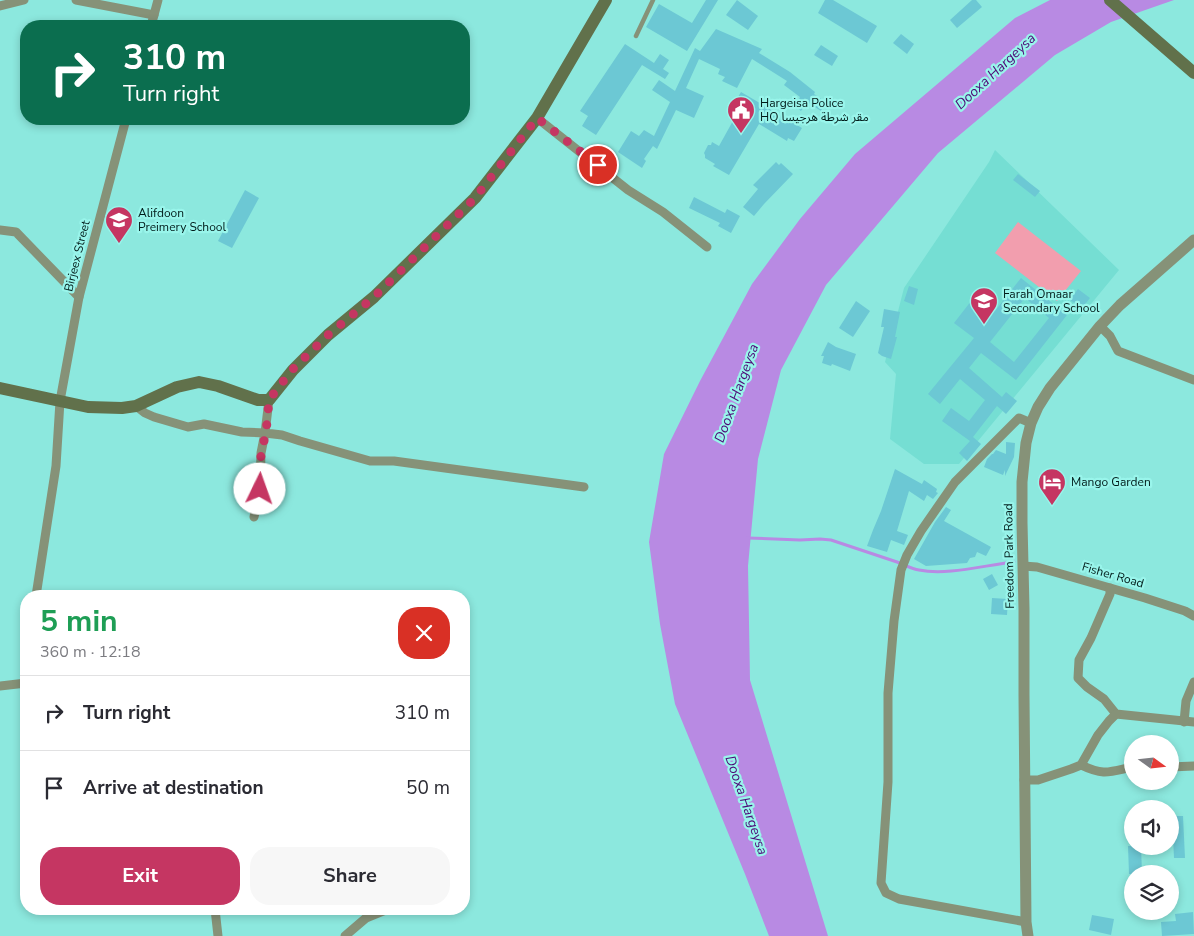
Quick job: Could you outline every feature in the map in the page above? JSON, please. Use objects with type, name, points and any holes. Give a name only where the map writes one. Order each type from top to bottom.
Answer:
[{"type":"main road","points":[[0,388],[88,407],[122,408],[136,406],[177,387],[199,382],[218,386],[258,400],[269,400],[292,370],[328,335],[374,297],[475,198],[537,118],[606,0]]},
{"type":"main road","points":[[1110,0],[1194,73]]},
{"type":"street","points":[[0,6],[24,0]]},
{"type":"street","points":[[76,0],[154,15]]},
{"type":"street","points":[[153,20],[158,0]]},
{"type":"street","points":[[537,118],[628,190],[663,212],[707,247]]},
{"type":"street","name":"Birjeex Street","points":[[37,590],[56,466],[60,401],[79,297],[124,125]]},
{"type":"street","points":[[0,230],[16,232],[79,297]]},
{"type":"street","name":"Freedom Park Road","points":[[1028,936],[1026,922],[1024,780],[1022,482],[1026,443],[1031,423],[1050,388],[1100,326],[1120,305],[1194,240]]},
{"type":"street","points":[[1100,326],[1110,336],[1118,351],[1194,380]]},
{"type":"street","points":[[254,518],[260,489],[261,453],[266,433],[269,400]]},
{"type":"street","points":[[136,406],[154,417],[188,426],[204,424],[242,432],[282,435],[370,461],[394,461],[584,487]]},
{"type":"street","points":[[1026,922],[899,899],[886,893],[881,883],[888,782],[888,693],[894,621],[901,570],[920,531],[955,482],[1019,418],[1031,423]]},
{"type":"street","name":"Fisher Road","points":[[1023,566],[1037,567],[1110,588],[1161,603],[1194,616]]},
{"type":"street","points":[[1110,588],[1110,594],[1079,660],[1078,678],[1087,688],[1104,699],[1116,714],[1194,722]]},
{"type":"street","points":[[1184,722],[1186,700],[1194,682]]},
{"type":"street","points":[[0,686],[20,683]]},
{"type":"street","points":[[1024,780],[1038,780],[1081,764],[1098,735],[1116,714]]},
{"type":"street","points":[[1081,764],[1093,771],[1107,772],[1124,769]]},
{"type":"street","points":[[1179,767],[1194,766]]},
{"type":"street","points":[[216,915],[218,936]]},
{"type":"street","points":[[345,936],[366,918],[373,915]]},
{"type":"lane","points":[[636,36],[652,0]]},
{"type":"shaded area","name":"Farah Omaar Secondary School","points":[[995,150],[1119,270],[959,464],[924,464],[890,439],[896,374],[885,362],[904,288],[989,162]]},
{"type":"shaded area","points":[[1018,222],[1081,271],[1057,301],[995,253]]},
{"type":"water","name":"Dooxa Hargeysa","points":[[1050,0],[1174,0],[1111,22],[1055,55],[938,153],[826,285],[781,370],[758,459],[748,566],[750,680],[828,936],[769,936],[675,704],[660,624],[649,542],[664,454],[700,381],[752,284],[800,219],[855,154],[1015,18]]},
{"type":"building","points":[[706,0],[718,0],[687,51],[646,27],[659,4],[692,23]]},
{"type":"building","points":[[737,0],[758,16],[748,30],[726,15]]},
{"type":"building","points":[[825,0],[833,0],[877,26],[867,43],[818,13]]},
{"type":"building","points":[[972,0],[976,0],[982,7],[957,28],[950,20]]},
{"type":"building","points":[[716,29],[762,49],[759,53],[790,72],[815,92],[814,94],[826,102],[821,111],[807,102],[801,111],[794,106],[800,97],[784,85],[787,81],[752,59],[737,88],[722,81],[725,77],[718,74],[720,69],[699,59],[686,88],[704,96],[694,118],[676,110],[657,149],[653,146],[644,159],[646,161],[642,168],[618,152],[631,131],[639,136],[644,130],[654,136],[670,102],[652,90],[659,80],[675,91],[695,48],[700,51]]},
{"type":"building","points":[[901,34],[914,44],[907,54],[893,43]]},
{"type":"building","points":[[625,44],[654,63],[660,54],[669,60],[663,69],[669,73],[665,79],[642,65],[596,135],[582,126],[588,116],[580,111]]},
{"type":"building","points":[[821,45],[838,56],[832,66],[814,55]]},
{"type":"building","points":[[741,92],[802,128],[794,141],[788,138],[787,141],[759,124],[729,175],[713,166],[715,164],[705,158],[704,153],[712,142],[719,146],[739,110],[734,104]]},
{"type":"building","points":[[776,162],[779,165],[781,163],[793,174],[754,216],[743,207],[758,189],[753,185]]},
{"type":"building","points":[[1018,174],[1040,191],[1035,197],[1013,180]]},
{"type":"building","points":[[245,190],[259,198],[232,248],[218,241]]},
{"type":"building","points":[[694,197],[725,213],[727,209],[740,216],[731,233],[718,226],[720,223],[689,208]]},
{"type":"building","points":[[1021,278],[1067,315],[1016,380],[981,353],[969,368],[1002,397],[1006,392],[1017,401],[1006,414],[997,406],[973,437],[981,444],[967,461],[959,453],[970,441],[942,421],[951,408],[969,421],[985,400],[960,379],[940,404],[928,394],[974,338],[954,323],[975,296],[995,311]],"holes":[[[1025,298],[1049,318],[1014,362],[990,342]]]},
{"type":"building","points":[[909,286],[918,289],[914,305],[904,301]]},
{"type":"building","points":[[1078,289],[1090,298],[1082,308],[1070,300]]},
{"type":"building","points":[[856,301],[870,311],[853,337],[839,328]]},
{"type":"building","points":[[884,309],[900,312],[895,337],[897,337],[891,359],[878,353],[884,327],[881,327]]},
{"type":"building","points":[[828,342],[856,354],[850,371],[832,364],[831,366],[822,363],[824,356],[821,356]]},
{"type":"building","points":[[1006,442],[1015,443],[1014,457],[1005,476],[1005,470],[1003,475],[984,467],[987,459],[996,450],[1006,454]]},
{"type":"building","points":[[895,469],[922,484],[924,480],[937,489],[936,492],[938,493],[933,499],[927,495],[924,501],[909,491],[897,531],[908,535],[904,545],[891,540],[887,552],[867,546]]},
{"type":"building","points":[[946,507],[951,510],[944,521],[991,547],[986,556],[977,552],[975,557],[970,558],[967,563],[926,566],[914,559],[935,522]]},
{"type":"building","points":[[992,574],[998,585],[989,590],[983,579]]},
{"type":"building","points":[[992,598],[1008,599],[1007,615],[991,614]]},
{"type":"building","points":[[1179,816],[1183,816],[1185,858],[1174,858],[1174,855],[1179,855]]},
{"type":"building","points":[[1128,855],[1141,855],[1142,865],[1129,865]]},
{"type":"building","points":[[1193,912],[1194,934],[1162,936],[1161,922],[1179,920],[1179,914]]},
{"type":"building","points":[[1092,915],[1114,919],[1111,935],[1089,930]]},
{"type":"waterway","points":[[748,538],[831,540],[914,569],[930,572],[954,571],[1014,562]]},
{"type":"place","name":"Hargeisa Police HQ مقر شرطة هرجيسا","points":[[741,134]]},
{"type":"place","name":"Alifdoon Preimery School","points":[[119,244]]},
{"type":"place","name":"Farah Omaar Secondary School","points":[[984,325]]},
{"type":"place","name":"Mango Garden","points":[[1052,506]]},
{"type":"route","points":[[260,489],[261,453],[266,433],[269,400],[292,370],[328,335],[374,297],[475,198],[537,118],[598,165]]}]
